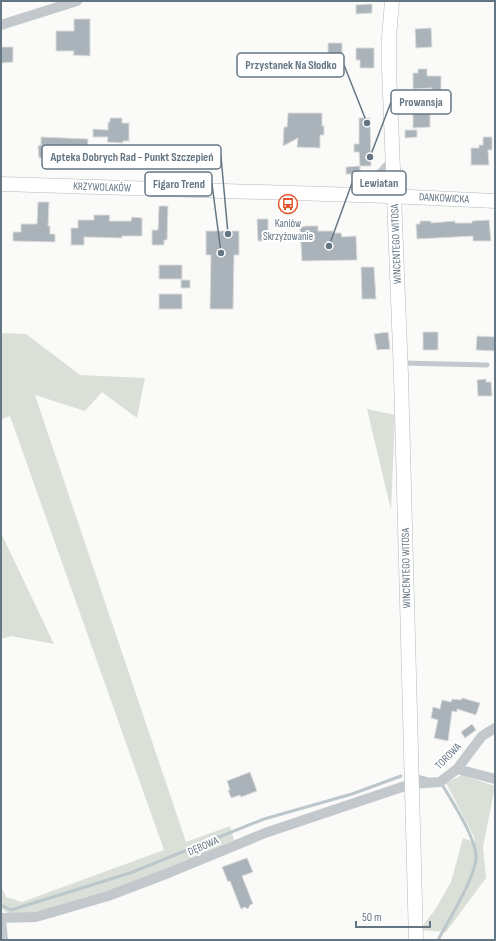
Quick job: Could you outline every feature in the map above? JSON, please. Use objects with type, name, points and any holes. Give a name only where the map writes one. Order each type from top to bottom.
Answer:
[{"type":"street","points":[[1,24],[77,1]]},
{"type":"street","name":"WINCENTEGO WITOSA","points":[[392,1],[389,30],[389,68],[401,363],[416,940]]},
{"type":"street","points":[[362,195],[393,160]]},
{"type":"street","name":"KRZYWOLAKÓW","points":[[1,184],[394,196]]},
{"type":"street","name":"DANKOWICKA","points":[[394,196],[495,201]]},
{"type":"street","name":"TOROWA","points":[[411,784],[440,782],[456,769],[482,736],[495,728]]},
{"type":"street","points":[[456,769],[495,779]]},
{"type":"street","name":"DĘBOWA","points":[[1,918],[36,918],[108,896],[171,872],[265,832],[411,784]]},
{"type":"street","points":[[1,918],[3,940]]},
{"type":"lane","points":[[401,363],[487,365]]},
{"type":"shaded area","points":[[1,333],[26,334],[80,375],[145,378],[137,418],[102,392],[85,411],[35,395],[186,842],[230,826],[234,840],[169,869],[109,892],[35,913],[9,914],[1,908],[1,886],[6,897],[22,902],[164,850],[10,416],[1,420]]},
{"type":"shaded area","points":[[367,409],[395,415],[391,510]]},
{"type":"shaded area","points":[[1,533],[54,644],[11,636],[1,639]]},
{"type":"shaded area","points":[[462,775],[495,786],[483,847],[486,878],[446,932],[419,930],[435,910],[451,882],[463,838],[475,843],[474,837],[446,783]]},
{"type":"building","points":[[372,4],[372,13],[356,14],[356,5]]},
{"type":"building","points":[[74,19],[90,19],[90,56],[73,55],[74,51],[56,51],[56,31],[74,31]]},
{"type":"building","points":[[431,28],[432,47],[416,48],[415,29]]},
{"type":"building","points":[[328,43],[342,43],[342,57],[328,56]]},
{"type":"building","points":[[1,47],[13,47],[13,62],[1,63]]},
{"type":"building","points":[[356,48],[374,48],[374,68],[360,68],[360,60],[356,60]]},
{"type":"building","points":[[418,69],[427,69],[427,76],[441,76],[441,90],[432,90],[432,88],[413,89],[413,73],[418,73]]},
{"type":"building","points":[[413,109],[430,109],[430,127],[413,128]]},
{"type":"building","points":[[288,113],[322,113],[324,135],[320,135],[320,148],[297,147],[298,138],[283,146],[284,127],[287,127]]},
{"type":"building","points":[[110,118],[122,118],[122,123],[129,123],[129,141],[123,141],[123,143],[107,142],[108,137],[93,137],[93,129],[108,130],[108,122],[110,122]]},
{"type":"building","points":[[359,118],[370,118],[371,166],[360,166],[359,152],[354,152],[354,144],[359,144]]},
{"type":"building","points":[[405,130],[417,130],[417,137],[405,138]]},
{"type":"building","points":[[41,137],[88,139],[87,158],[55,156],[55,158],[39,158],[38,146],[41,145]]},
{"type":"building","points":[[483,137],[492,137],[492,150],[488,150],[489,165],[471,165],[471,148],[479,148],[479,145],[483,145]]},
{"type":"building","points":[[360,166],[360,174],[346,174],[346,167]]},
{"type":"building","points":[[38,202],[49,202],[48,226],[50,226],[50,234],[55,234],[55,242],[13,241],[13,232],[21,232],[21,224],[37,224]]},
{"type":"building","points":[[159,206],[168,206],[167,240],[164,240],[164,245],[152,245],[152,230],[158,230]]},
{"type":"building","points":[[94,215],[110,215],[109,221],[131,221],[132,217],[142,218],[142,236],[122,236],[122,238],[84,237],[84,245],[71,245],[71,228],[78,228],[78,220],[94,220]]},
{"type":"building","points":[[257,219],[268,219],[268,241],[258,241]]},
{"type":"building","points":[[489,220],[491,241],[473,241],[473,236],[417,239],[416,224],[420,224],[420,221],[431,221],[431,223],[455,221],[455,223],[472,223],[472,221]]},
{"type":"building","points":[[305,226],[318,226],[318,231],[333,231],[333,233],[341,233],[342,237],[356,236],[357,260],[302,261],[300,228]]},
{"type":"building","points":[[206,231],[239,231],[239,255],[234,255],[233,309],[210,309],[211,255],[206,255]]},
{"type":"building","points":[[159,265],[182,265],[182,279],[159,279]]},
{"type":"building","points":[[361,267],[374,267],[376,299],[362,299]]},
{"type":"building","points":[[181,280],[190,280],[190,288],[181,288]]},
{"type":"building","points":[[159,294],[182,294],[182,309],[159,309]]},
{"type":"building","points":[[388,332],[390,349],[377,350],[374,334]]},
{"type":"building","points":[[423,332],[438,332],[438,350],[423,350]]},
{"type":"building","points":[[477,336],[495,337],[495,351],[476,350]]},
{"type":"building","points":[[486,379],[486,382],[491,382],[492,396],[478,396],[477,380]]},
{"type":"building","points":[[462,698],[480,703],[476,715],[457,709],[457,712],[452,711],[448,741],[434,738],[438,720],[431,718],[433,707],[440,709],[442,700],[451,702],[452,699],[461,700]]},
{"type":"building","points":[[472,724],[476,730],[465,738],[461,732]]},
{"type":"building","points":[[250,772],[257,791],[241,797],[240,795],[231,798],[227,781]]},
{"type":"building","points":[[247,858],[253,872],[242,876],[253,904],[250,905],[248,909],[245,907],[241,909],[230,881],[228,882],[222,867]]},
{"type":"waterway","points":[[1,905],[11,910],[130,873],[264,819],[352,794],[401,776]]},
{"type":"waterway","points":[[417,776],[428,779]]},
{"type":"waterway","points":[[438,940],[467,887],[475,865],[476,857],[475,849],[468,831],[443,786]]},
{"type":"place","name":"Przystanek Na Słodko","points":[[367,123]]},
{"type":"place","name":"Prowansja","points":[[370,157]]},
{"type":"place","name":"Kaniów Skrzyżowanie","points":[[288,204]]},
{"type":"place","name":"Apteka Dobrych Rad - Punkt Szczepień","points":[[228,234]]},
{"type":"place","name":"Lewiatan","points":[[329,246]]},
{"type":"place","name":"Figaro Trend","points":[[221,253]]}]
